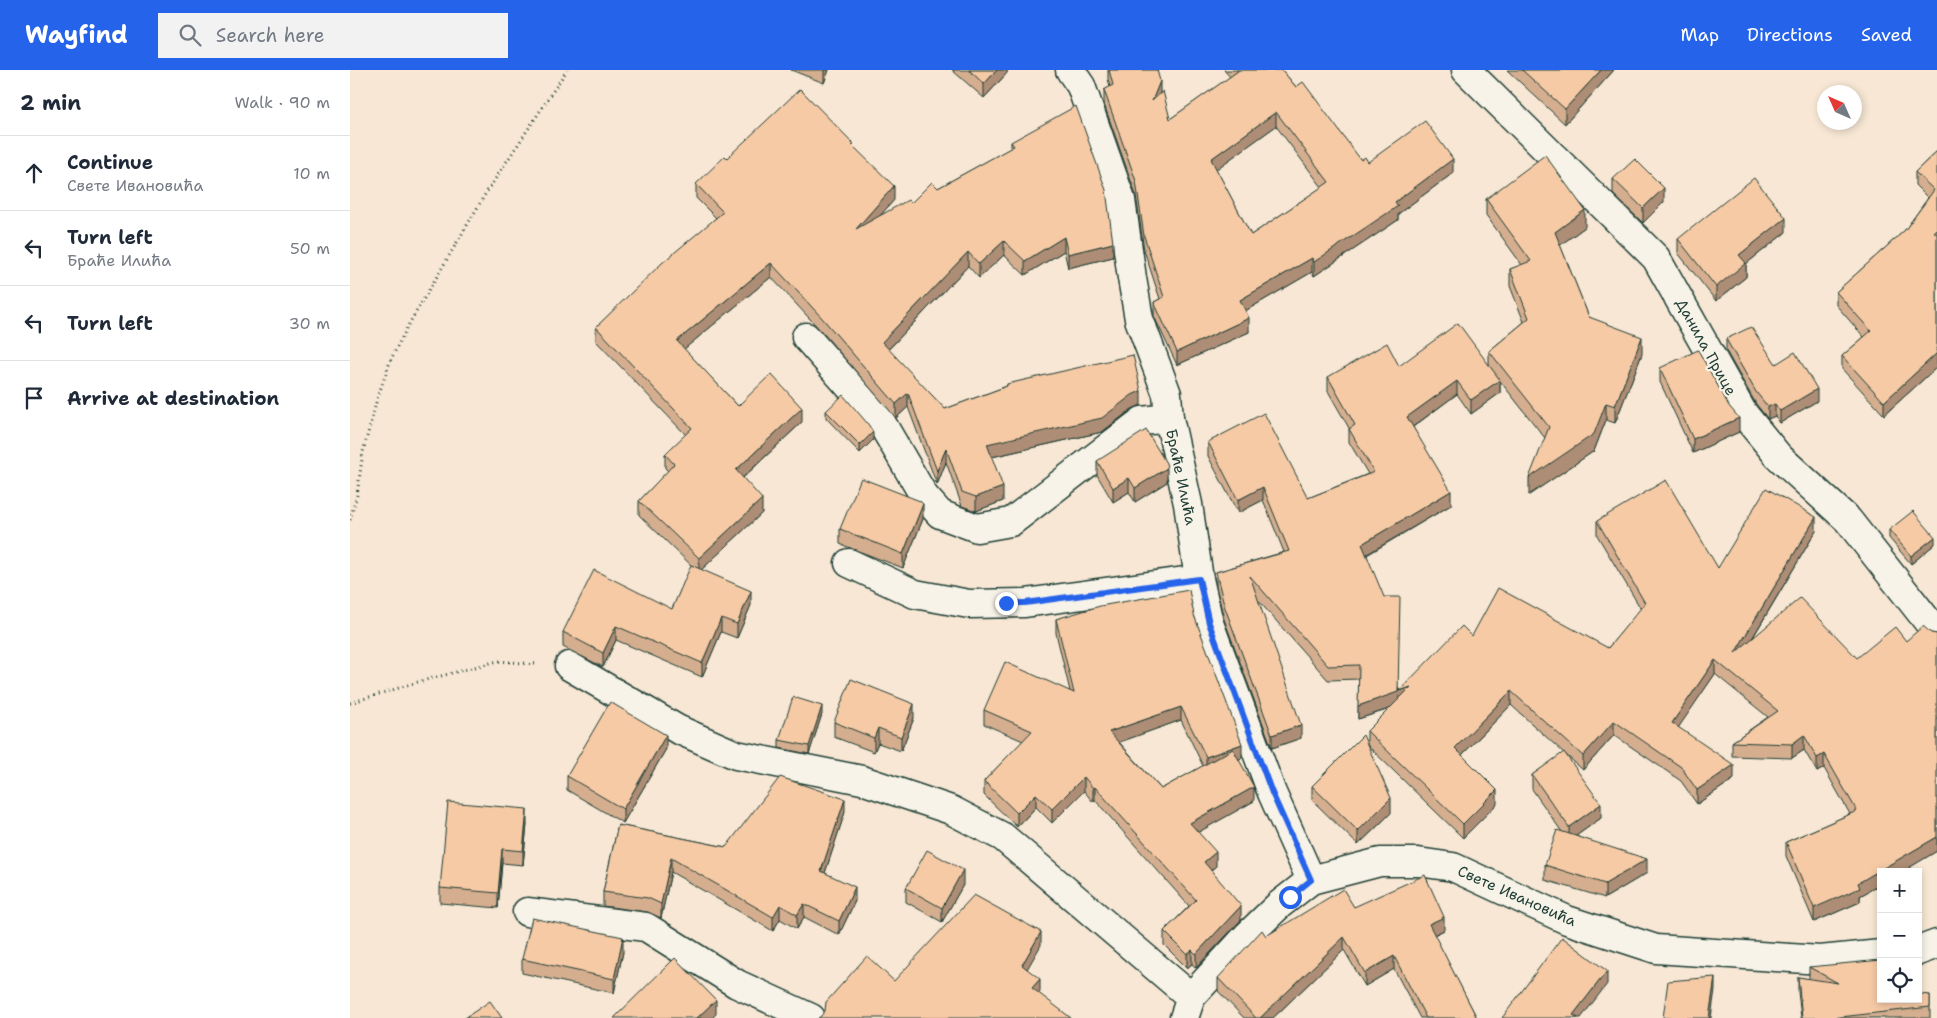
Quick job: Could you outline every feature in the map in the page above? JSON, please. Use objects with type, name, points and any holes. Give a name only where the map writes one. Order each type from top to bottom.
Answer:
[{"type":"street","name":"Браће Илића","points":[[1070,70],[1081,86],[1121,200],[1132,278],[1140,318],[1166,394],[1169,418],[1188,504],[1199,579],[1209,623],[1272,793],[1311,880]]},
{"type":"street","name":"Данила Прице","points":[[1466,70],[1656,258],[1743,413],[1779,457],[1848,520],[1937,633]]},
{"type":"street","points":[[806,337],[881,422],[924,496],[940,514],[977,528],[1011,522],[1142,421],[1169,418]]},
{"type":"street","points":[[849,564],[915,594],[968,604],[1025,603],[1199,579]]},
{"type":"street","points":[[569,666],[677,729],[736,755],[862,780],[951,810],[1003,837],[1187,1008]]},
{"type":"street","name":"Свете Ивановића","points":[[1187,1008],[1248,935],[1311,880],[1380,862],[1418,862],[1453,867],[1568,920],[1656,949],[1820,960],[1877,954]]},
{"type":"street","points":[[527,912],[646,927],[737,984],[811,1018]]},
{"type":"street","points":[[1922,949],[1937,944]]},
{"type":"path","points":[[350,520],[357,495],[363,452],[377,399],[391,360],[409,324],[486,193],[567,70]]},
{"type":"path","points":[[350,703],[418,682],[498,661],[569,666]]},
{"type":"building","points":[[969,70],[997,70],[984,84]]},
{"type":"building","points":[[1109,70],[1157,70],[1160,81],[1152,101],[1163,91],[1170,119],[1237,70],[1282,70],[1296,87],[1303,82],[1361,160],[1365,157],[1368,162],[1425,121],[1453,159],[1395,202],[1398,206],[1314,262],[1312,258],[1240,300],[1249,318],[1177,352],[1154,302],[1164,297],[1144,236],[1136,181],[1104,90],[1113,85]],"holes":[[[1276,112],[1329,182],[1251,235],[1211,159]]]},
{"type":"building","points":[[1522,70],[1601,70],[1565,109]]},
{"type":"building","points":[[800,89],[854,144],[852,145],[894,186],[856,229],[908,200],[911,203],[932,182],[938,188],[1014,146],[1011,142],[1076,106],[1106,190],[1113,243],[1068,254],[1064,237],[1025,261],[1004,241],[979,264],[968,252],[882,342],[945,409],[1007,386],[1007,384],[1133,355],[1141,391],[1132,395],[1102,418],[987,444],[1003,487],[976,497],[962,492],[946,448],[937,471],[908,393],[896,404],[823,319],[771,263],[677,341],[738,406],[771,374],[802,408],[736,470],[762,499],[699,558],[639,501],[674,464],[665,454],[692,428],[596,327],[662,263],[723,212],[696,184],[725,156],[727,158]]},
{"type":"building","points":[[1937,151],[1937,229],[1934,232],[1937,234],[1937,353],[1884,402],[1842,356],[1871,331],[1836,292],[1905,230],[1934,190],[1915,172]]},
{"type":"building","points":[[1545,155],[1585,210],[1555,232],[1589,317],[1642,337],[1615,406],[1606,403],[1594,434],[1529,478],[1549,427],[1489,351],[1529,318],[1510,269],[1531,261],[1486,199]]},
{"type":"building","points":[[1635,159],[1664,188],[1643,208],[1613,179]]},
{"type":"building","points":[[1754,178],[1786,218],[1739,255],[1746,263],[1716,287],[1678,239]]},
{"type":"building","points":[[1458,323],[1500,380],[1471,400],[1457,381],[1407,417],[1451,491],[1362,544],[1384,597],[1400,597],[1398,692],[1358,706],[1359,665],[1328,666],[1250,576],[1301,725],[1272,735],[1224,605],[1216,572],[1289,551],[1263,487],[1238,500],[1208,442],[1264,413],[1308,498],[1374,472],[1349,429],[1355,425],[1328,377],[1387,343],[1399,366]]},
{"type":"building","points":[[1751,327],[1776,364],[1795,352],[1817,389],[1780,411],[1775,404],[1768,407],[1756,392],[1726,339]]},
{"type":"building","points":[[1698,350],[1729,406],[1739,418],[1693,439],[1660,368]]},
{"type":"building","points":[[843,395],[873,432],[860,445],[826,411]]},
{"type":"building","points":[[1146,430],[1166,463],[1167,468],[1135,488],[1129,478],[1113,488],[1097,461]]},
{"type":"building","points":[[861,478],[920,501],[923,504],[903,554],[840,529]]},
{"type":"building","points":[[1666,480],[1718,568],[1766,488],[1816,517],[1735,653],[1800,598],[1857,658],[1895,627],[1906,641],[1923,626],[1931,633],[1937,634],[1937,837],[1884,868],[1877,868],[1877,872],[1858,883],[1860,888],[1814,908],[1786,842],[1857,811],[1824,754],[1817,758],[1804,735],[1792,744],[1732,742],[1778,711],[1715,660],[1672,723],[1734,765],[1697,790],[1681,767],[1614,721],[1583,756],[1511,691],[1455,748],[1497,790],[1463,824],[1367,731],[1411,687],[1399,691],[1462,626],[1472,636],[1498,588],[1608,648],[1645,603],[1597,521]]},
{"type":"building","points":[[1913,511],[1935,537],[1911,556],[1889,530]]},
{"type":"building","points":[[691,565],[751,591],[737,624],[721,618],[702,663],[616,626],[603,653],[563,632],[594,570],[672,609]]},
{"type":"building","points":[[1189,590],[1194,615],[1242,744],[1206,757],[1181,707],[1109,732],[1161,789],[1233,749],[1254,787],[1190,823],[1216,852],[1204,862],[1241,906],[1196,954],[1192,950],[1187,954],[1164,931],[1196,900],[1084,777],[1052,809],[1036,794],[1017,813],[984,781],[1032,731],[984,710],[1005,662],[1074,693],[1056,619],[1100,606]]},
{"type":"building","points":[[851,679],[914,704],[901,737],[878,728],[874,738],[834,722]]},
{"type":"building","points":[[793,697],[822,706],[809,746],[779,740]]},
{"type":"building","points":[[610,702],[666,735],[623,809],[567,776]]},
{"type":"building","points":[[1363,735],[1391,798],[1358,831],[1312,786]]},
{"type":"building","points":[[1564,752],[1601,804],[1569,827],[1532,775]]},
{"type":"building","points":[[780,777],[845,799],[821,871],[855,887],[839,921],[804,904],[797,915],[780,905],[773,917],[671,858],[661,904],[648,898],[603,892],[618,825],[726,847]]},
{"type":"building","points":[[448,802],[527,809],[523,851],[502,849],[498,893],[440,888]]},
{"type":"building","points":[[1557,830],[1647,859],[1605,884],[1545,865]]},
{"type":"building","points":[[927,850],[963,870],[942,908],[906,888]]},
{"type":"building","points":[[1425,875],[1444,917],[1429,924],[1477,1018],[1426,1018],[1394,956],[1365,973],[1344,937],[1260,1018],[1256,1018],[1218,978],[1262,930],[1266,936],[1343,889],[1354,907]]},
{"type":"building","points":[[974,895],[1041,932],[1022,965],[1040,979],[1032,988],[1071,1018],[818,1018],[825,1011],[826,1002],[867,956],[894,981]]},
{"type":"building","points":[[532,918],[623,937],[614,979],[522,959]]},
{"type":"building","points":[[1562,937],[1607,971],[1573,1015],[1578,1018],[1502,1018]]},
{"type":"building","points":[[675,958],[716,1000],[697,1018],[614,1018]]},
{"type":"building","points":[[1877,960],[1877,1003],[1922,1003],[1922,994],[1930,995],[1930,1007],[1831,1018],[1802,1018],[1798,977],[1838,983],[1809,967]]},
{"type":"building","points":[[1715,977],[1709,1018],[1663,1018],[1668,981]]},
{"type":"building","points":[[490,1001],[502,1018],[465,1018]]},
{"type":"route","points":[[1006,603],[1025,603],[1199,579],[1209,623],[1272,793],[1311,880],[1290,897]]}]
